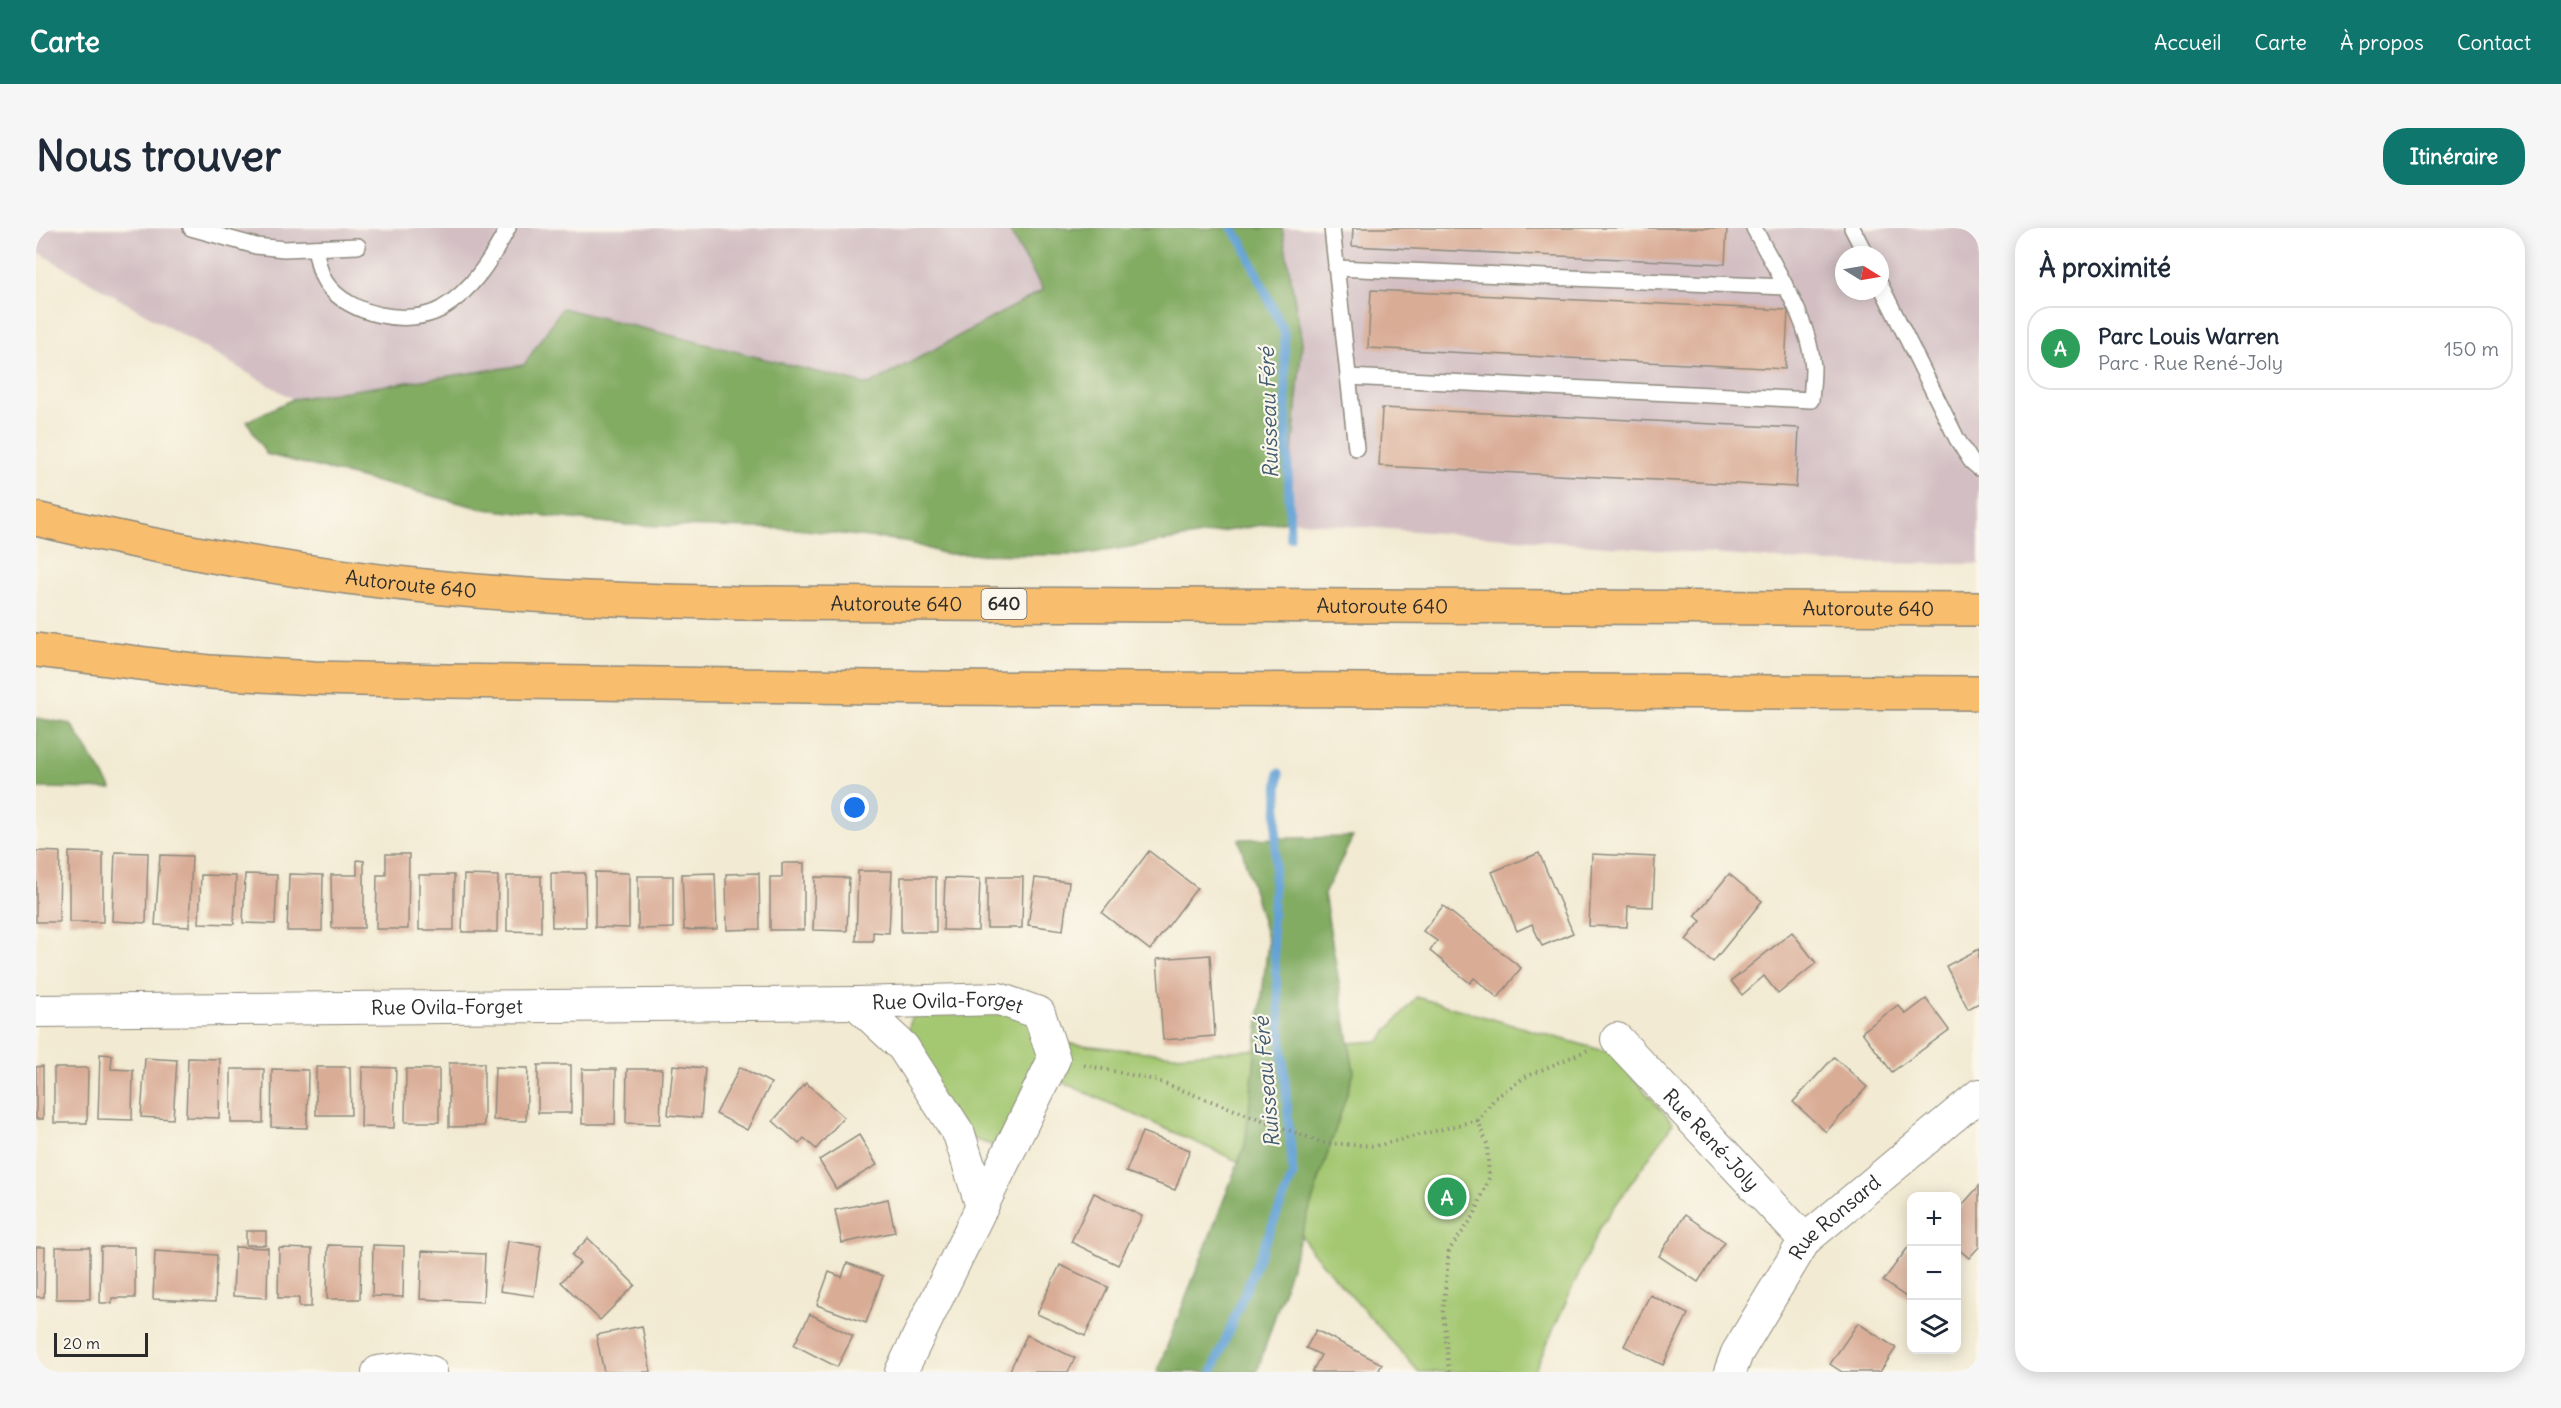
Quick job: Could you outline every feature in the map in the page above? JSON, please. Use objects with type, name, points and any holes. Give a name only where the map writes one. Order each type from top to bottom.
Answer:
[{"type":"highway","name":"Autoroute 640","points":[[36,519],[176,548],[332,575],[447,588],[621,599],[740,603],[1979,609]]},
{"type":"highway","points":[[36,650],[210,672],[448,681],[942,688],[1979,693]]},
{"type":"street","name":"Rue Ovila-Forget","points":[[36,1011],[856,1003],[999,999],[1039,1013],[1054,1059],[901,1372]]},
{"type":"street","name":"Rue Ovila-Forget","points":[[856,1003],[903,1047],[959,1134],[982,1208]]},
{"type":"street","name":"Rue René-Joly","points":[[1617,1039],[1804,1240]]},
{"type":"street","name":"Rue Ronsard","points":[[1730,1372],[1737,1353],[1804,1240],[1979,1095]]},
{"type":"street","points":[[378,1372],[411,1368],[431,1372]]},
{"type":"lane","points":[[191,228],[256,246],[284,249],[358,246]]},
{"type":"lane","points":[[315,248],[320,271],[326,284],[354,306],[402,317],[421,316],[440,309],[474,281],[493,256],[508,228]]},
{"type":"lane","points":[[1332,228],[1356,448]]},
{"type":"lane","points":[[1348,377],[1811,400],[1813,367],[1807,339],[1795,307],[1754,228]]},
{"type":"lane","points":[[1852,228],[1861,246]]},
{"type":"lane","points":[[1336,268],[1785,287]]},
{"type":"lane","points":[[1888,300],[1957,439],[1971,461],[1979,468]]},
{"type":"path","points":[[1079,1064],[1155,1080],[1323,1143],[1376,1146],[1478,1120],[1495,1098],[1525,1077],[1617,1039]]},
{"type":"path","points":[[1449,1372],[1443,1312],[1449,1251],[1474,1215],[1489,1178],[1487,1144],[1478,1120]]},
{"type":"shaded area","points":[[36,228],[1008,228],[1043,290],[869,385],[562,308],[524,365],[293,399],[36,251]]},
{"type":"shaded area","points":[[1282,228],[1979,228],[1979,564],[1828,563],[1286,521],[1302,342]]},
{"type":"green space","points":[[1008,228],[1282,228],[1302,342],[1286,521],[1080,555],[945,554],[904,541],[797,529],[627,525],[484,509],[266,454],[247,421],[293,399],[524,365],[562,308],[869,385],[1043,290]]},
{"type":"green space","points":[[36,718],[71,724],[112,789],[36,788]]},
{"type":"green space","points":[[1353,837],[1324,894],[1354,1072],[1257,1372],[1157,1372],[1245,1145],[1268,942],[1239,839]]},
{"type":"green space","points":[[1416,997],[1611,1053],[1673,1123],[1600,1227],[1534,1372],[1419,1372],[1314,1254],[1253,1168],[1062,1082],[1057,1059],[1064,1043],[1174,1055],[1379,1041]]},
{"type":"green space","points":[[914,1011],[1039,1013],[1054,1059],[1003,1149],[959,1134],[903,1047]]},
{"type":"building","points":[[1353,228],[1727,228],[1725,264],[1352,246]]},
{"type":"building","points":[[1371,290],[1788,310],[1785,369],[1368,348]]},
{"type":"building","points":[[1382,408],[1799,428],[1796,487],[1379,466]]},
{"type":"building","points":[[36,851],[60,852],[59,922],[36,922]]},
{"type":"building","points":[[1149,851],[1197,888],[1150,950],[1102,913]]},
{"type":"building","points":[[69,852],[103,853],[103,922],[69,922]]},
{"type":"building","points":[[115,852],[148,853],[146,923],[112,921]]},
{"type":"building","points":[[1539,853],[1573,933],[1542,946],[1532,924],[1517,931],[1492,872]]},
{"type":"building","points":[[386,854],[409,854],[408,929],[376,929],[377,875],[386,875]]},
{"type":"building","points":[[1592,854],[1655,857],[1653,907],[1628,906],[1627,927],[1589,926]]},
{"type":"building","points":[[160,855],[192,856],[189,927],[155,925]]},
{"type":"building","points":[[357,860],[364,861],[364,928],[332,928],[331,875],[357,875]]},
{"type":"building","points":[[782,863],[804,863],[804,930],[770,930],[770,877],[782,877]]},
{"type":"building","points":[[858,871],[892,871],[889,933],[873,932],[873,941],[856,941]]},
{"type":"building","points":[[595,872],[629,873],[629,928],[595,927]]},
{"type":"building","points":[[551,873],[585,873],[586,927],[552,927]]},
{"type":"building","points":[[715,873],[717,929],[684,930],[682,874]]},
{"type":"building","points":[[759,873],[760,929],[727,930],[726,874]]},
{"type":"building","points":[[245,874],[277,875],[275,924],[243,923]]},
{"type":"building","points":[[289,874],[323,875],[322,931],[287,931]]},
{"type":"building","points":[[1729,874],[1762,901],[1713,962],[1686,940],[1701,921],[1695,916]]},
{"type":"building","points":[[201,875],[236,876],[234,924],[199,923]]},
{"type":"building","points":[[419,875],[454,875],[454,930],[419,930]]},
{"type":"building","points":[[464,875],[498,876],[497,932],[462,932]]},
{"type":"building","points":[[507,876],[541,876],[541,932],[507,931]]},
{"type":"building","points":[[638,876],[673,876],[673,928],[638,929]]},
{"type":"building","points":[[815,877],[849,878],[847,931],[813,930]]},
{"type":"building","points":[[901,877],[936,877],[936,932],[901,932]]},
{"type":"building","points":[[987,877],[1023,877],[1022,928],[987,928]]},
{"type":"building","points":[[945,878],[980,879],[978,931],[943,930]]},
{"type":"building","points":[[1035,878],[1069,882],[1063,930],[1028,925]]},
{"type":"building","points":[[1443,906],[1521,968],[1498,998],[1474,978],[1470,983],[1430,951],[1437,941],[1423,931]]},
{"type":"building","points":[[1792,932],[1816,963],[1778,994],[1764,976],[1742,995],[1731,981]]},
{"type":"building","points":[[1979,949],[1979,1003],[1968,1009],[1946,966]]},
{"type":"building","points":[[1210,955],[1215,1036],[1163,1040],[1157,959]]},
{"type":"building","points":[[1926,999],[1949,1030],[1892,1072],[1862,1032],[1898,1005],[1906,1014]]},
{"type":"building","points":[[100,1054],[112,1055],[111,1069],[133,1070],[132,1120],[98,1119]]},
{"type":"building","points":[[1834,1057],[1867,1087],[1826,1132],[1793,1102]]},
{"type":"building","points":[[145,1058],[177,1060],[173,1119],[141,1117]]},
{"type":"building","points":[[188,1058],[220,1059],[219,1118],[186,1117]]},
{"type":"building","points":[[449,1063],[484,1063],[484,1126],[449,1127]]},
{"type":"building","points":[[538,1065],[571,1065],[571,1113],[538,1113]]},
{"type":"building","points":[[673,1065],[705,1068],[701,1118],[668,1115]]},
{"type":"building","points":[[43,1066],[43,1119],[36,1119],[36,1067]]},
{"type":"building","points":[[316,1067],[350,1067],[351,1115],[316,1115]]},
{"type":"building","points":[[362,1067],[396,1068],[394,1128],[361,1127]]},
{"type":"building","points":[[495,1067],[528,1068],[526,1121],[493,1120]]},
{"type":"building","points":[[740,1067],[771,1083],[747,1130],[716,1114]]},
{"type":"building","points":[[54,1068],[88,1068],[87,1123],[54,1123]]},
{"type":"building","points":[[231,1069],[264,1069],[263,1123],[231,1123]]},
{"type":"building","points":[[272,1069],[308,1070],[307,1128],[271,1127]]},
{"type":"building","points":[[406,1069],[439,1069],[439,1122],[405,1122]]},
{"type":"building","points":[[582,1069],[616,1069],[615,1124],[582,1124]]},
{"type":"building","points":[[627,1069],[662,1069],[660,1124],[626,1123]]},
{"type":"building","points":[[806,1083],[844,1117],[816,1149],[804,1138],[799,1144],[773,1121]]},
{"type":"building","points":[[1142,1132],[1190,1150],[1175,1190],[1126,1172]]},
{"type":"building","points":[[859,1135],[877,1165],[836,1189],[819,1160]]},
{"type":"building","points":[[1979,1186],[1979,1247],[1969,1258],[1961,1251],[1961,1206]]},
{"type":"building","points":[[1094,1193],[1142,1216],[1118,1265],[1071,1242]]},
{"type":"building","points":[[888,1199],[895,1232],[842,1243],[835,1210]]},
{"type":"building","points":[[1685,1215],[1725,1242],[1698,1282],[1659,1256]]},
{"type":"building","points":[[246,1231],[266,1231],[266,1245],[246,1245]]},
{"type":"building","points":[[588,1238],[635,1285],[600,1320],[561,1282],[580,1263],[572,1255]]},
{"type":"building","points":[[508,1241],[541,1246],[534,1296],[500,1291]]},
{"type":"building","points":[[328,1245],[361,1246],[360,1299],[327,1299]]},
{"type":"building","points":[[373,1245],[404,1246],[403,1297],[372,1296]]},
{"type":"building","points":[[36,1247],[45,1247],[44,1297],[36,1297]]},
{"type":"building","points":[[56,1247],[90,1247],[90,1299],[56,1299]]},
{"type":"building","points":[[101,1247],[135,1247],[135,1298],[112,1298],[112,1303],[100,1303]]},
{"type":"building","points":[[235,1247],[268,1248],[267,1298],[233,1296]]},
{"type":"building","points":[[279,1248],[312,1249],[311,1307],[299,1307],[299,1298],[278,1298]]},
{"type":"building","points":[[1907,1249],[1907,1298],[1883,1281]]},
{"type":"building","points":[[155,1251],[217,1255],[215,1302],[153,1299]]},
{"type":"building","points":[[422,1251],[485,1254],[483,1302],[420,1299]]},
{"type":"building","points":[[847,1263],[883,1276],[866,1323],[817,1305],[829,1272],[842,1277]]},
{"type":"building","points":[[1060,1265],[1108,1287],[1085,1336],[1037,1314]]},
{"type":"building","points":[[1650,1295],[1688,1314],[1663,1365],[1624,1346]]},
{"type":"building","points":[[810,1314],[853,1336],[837,1367],[794,1345]]},
{"type":"building","points":[[1858,1323],[1896,1348],[1880,1372],[1842,1372],[1830,1364]]},
{"type":"building","points":[[642,1326],[651,1372],[604,1372],[596,1335]]},
{"type":"building","points":[[1316,1330],[1382,1364],[1378,1372],[1312,1372],[1321,1355],[1306,1348]]},
{"type":"building","points":[[1027,1335],[1075,1358],[1068,1372],[1009,1372]]},
{"type":"waterway","name":"Ruisseau Féré","points":[[1232,228],[1243,244],[1284,332],[1290,537]]},
{"type":"waterway","name":"Ruisseau Féré","points":[[1212,1372],[1293,1175],[1272,926],[1279,773]]},
{"type":"place","name":"Parc Louis Warren","points":[[1447,1197]]}]
